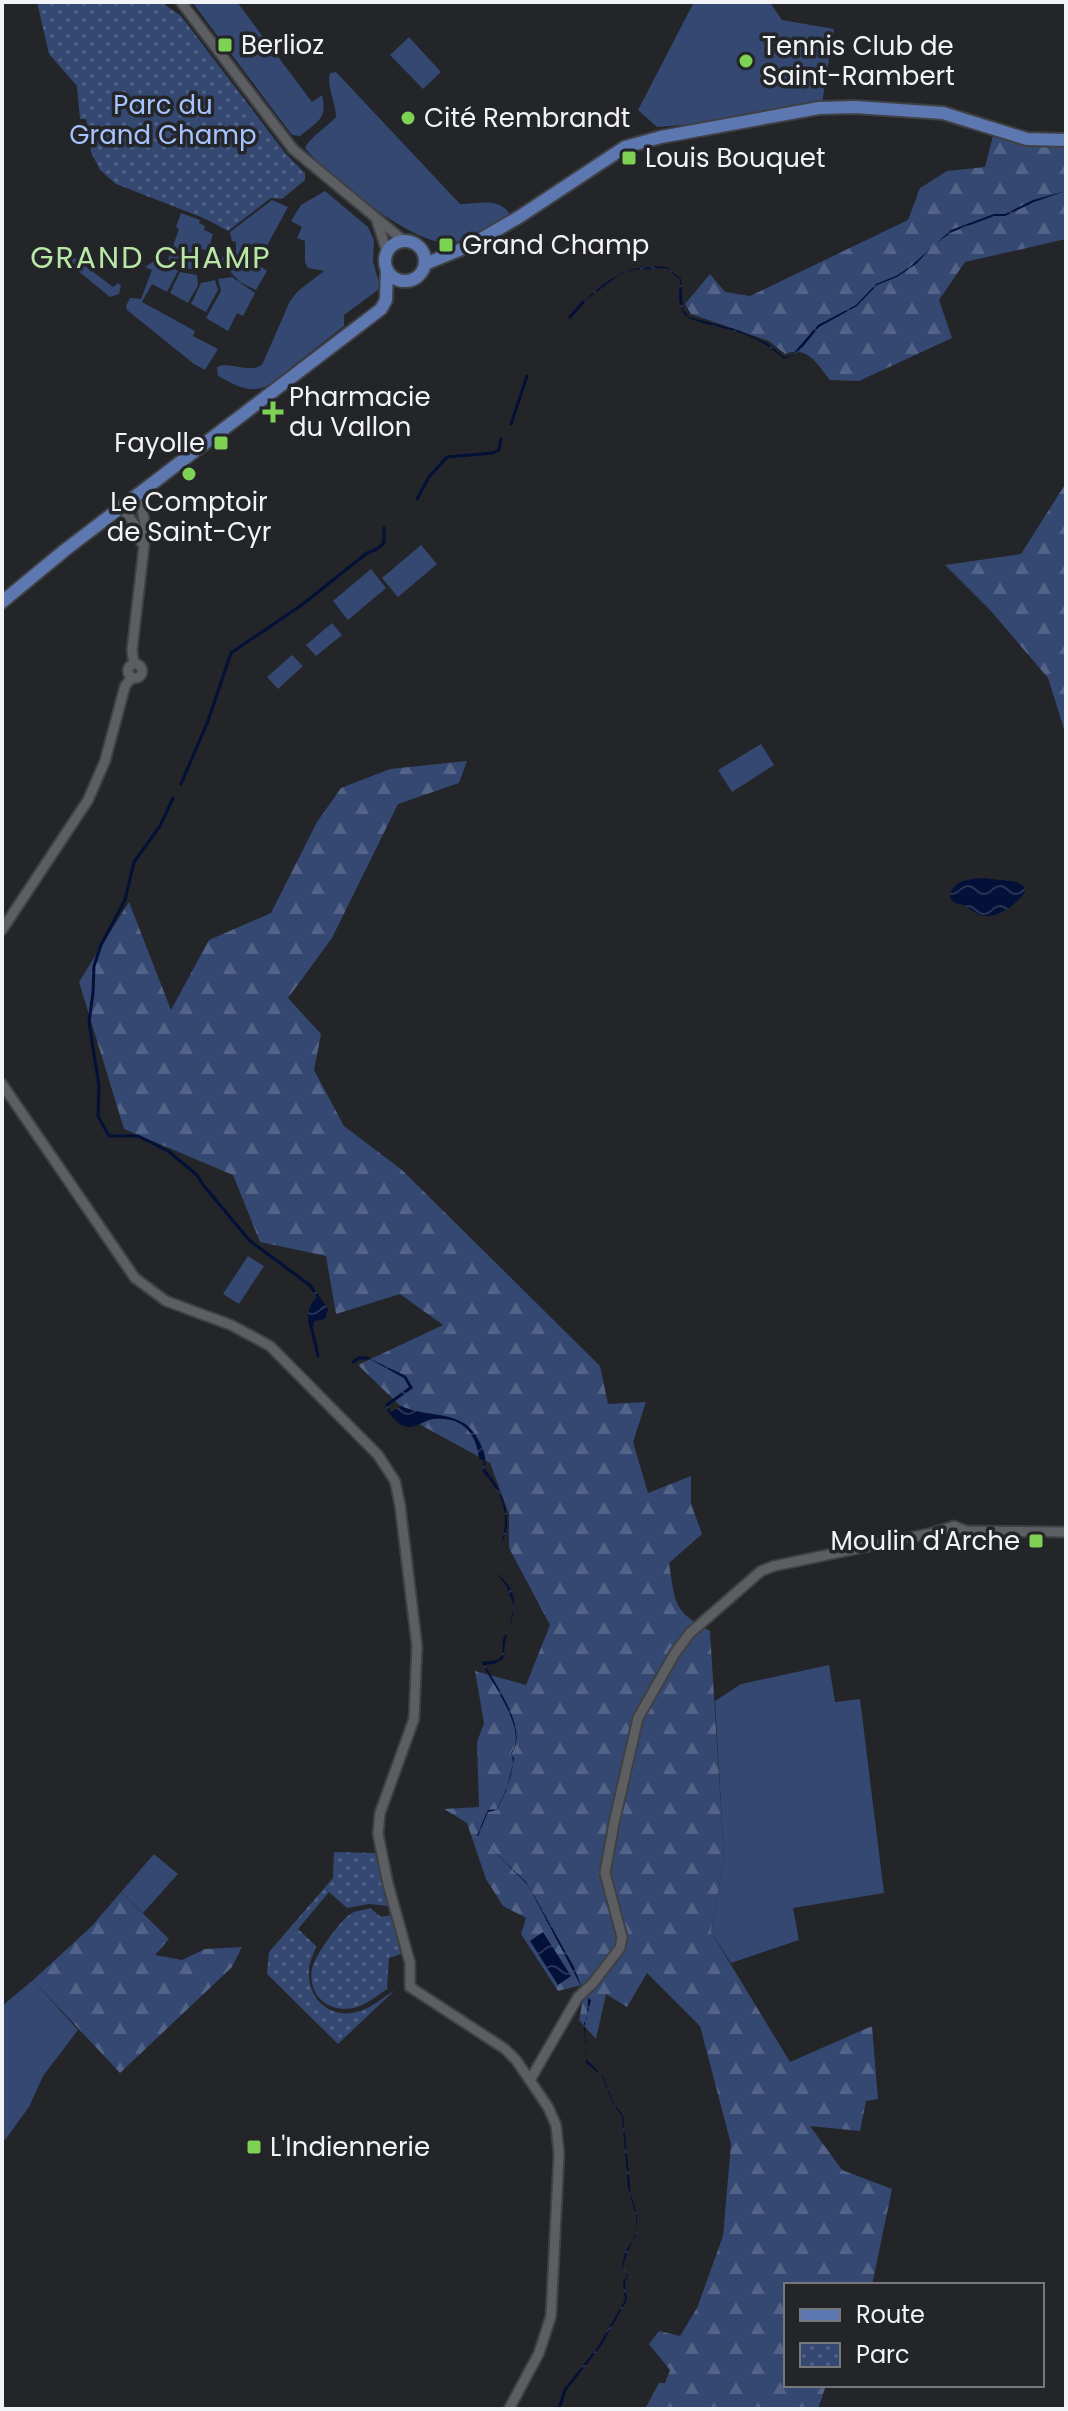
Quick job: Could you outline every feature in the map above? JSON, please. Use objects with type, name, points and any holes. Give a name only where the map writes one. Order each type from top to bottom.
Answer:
[{"type":"main road","points":[[2,602],[381,309],[407,280],[419,275],[425,264],[469,246],[519,217],[625,147],[661,137],[819,108],[855,107],[943,113],[1027,139],[1066,140]]},
{"type":"main road","points":[[386,300],[387,252],[394,244],[411,241],[421,248],[450,252]]},
{"type":"main road","points":[[421,248],[425,264]]},
{"type":"main road","points":[[387,269],[392,276],[407,280]]},
{"type":"street","points":[[181,2],[293,149],[404,241]]},
{"type":"street","points":[[375,218],[387,252]]},
{"type":"street","points":[[2,930],[88,800],[105,761],[125,686],[142,670],[134,664],[132,650],[146,529],[142,509],[134,499]]},
{"type":"street","points":[[122,507],[137,528],[142,546]]},
{"type":"street","points":[[2,1084],[135,1278],[166,1301],[231,1325],[270,1346],[387,1467],[395,1481],[417,1646],[414,1719],[380,1813],[378,1834],[410,1963],[410,1987],[505,2049],[530,2080],[556,2125],[559,2154],[551,2316],[539,2353],[509,2409]]},
{"type":"street","points":[[530,2080],[578,1997],[620,1948],[622,1937],[605,1873],[614,1823],[638,1718],[690,1633],[750,1578],[774,1566],[954,1526],[966,1531],[1066,1532]]},
{"type":"green space","name":"Parc du Grand Champ","points":[[37,2],[161,2],[181,16],[286,154],[305,173],[305,180],[282,199],[271,198],[228,231],[206,219],[116,184],[100,170],[91,152],[86,119],[80,119],[77,86],[49,54]]},
{"type":"green space","points":[[192,2],[237,2],[312,102],[322,95],[322,115],[316,123],[300,136],[292,135]]},
{"type":"green space","name":"Tennis Club de Saint-Rambert","points":[[694,2],[770,2],[782,20],[834,29],[822,103],[696,124],[657,127],[638,110]]},
{"type":"green space","points":[[409,37],[441,72],[423,89],[390,55]]},
{"type":"green space","points":[[336,72],[460,204],[494,203],[510,214],[472,236],[448,243],[414,233],[350,191],[305,148],[336,117],[329,78],[330,73]]},
{"type":"green space","points":[[993,136],[1025,145],[1066,147],[1066,239],[965,262],[939,300],[952,338],[859,381],[830,380],[806,354],[785,354],[769,341],[691,314],[685,304],[710,274],[725,292],[750,296],[908,220],[920,188],[947,171],[985,167]]},
{"type":"green space","points":[[325,191],[368,227],[374,240],[373,261],[378,290],[344,315],[344,326],[270,384],[256,389],[237,386],[218,376],[217,367],[251,368],[262,365],[290,301],[324,271],[308,268],[305,241],[297,238],[302,227],[291,221],[301,205]]},
{"type":"green space","points":[[272,200],[288,207],[257,264],[267,271],[256,290],[240,282],[220,261],[228,251],[236,251],[236,242],[232,241],[230,232]]},
{"type":"green space","points":[[181,213],[200,220],[199,223],[205,226],[204,230],[213,234],[208,251],[199,248],[197,270],[180,267],[168,260]]},
{"type":"green space","points":[[60,247],[113,287],[118,283],[121,285],[119,294],[110,297],[55,252]]},
{"type":"green space","points":[[159,260],[178,271],[167,292],[152,284],[142,302],[195,331],[193,336],[218,349],[205,370],[127,310],[130,298],[141,299],[152,270],[145,267]]},
{"type":"green space","points":[[180,272],[197,275],[198,285],[188,303],[170,293]]},
{"type":"green space","points":[[232,277],[255,293],[243,316],[237,313],[228,331],[206,318],[221,291],[218,279]]},
{"type":"green space","points":[[215,280],[218,290],[206,312],[191,304],[201,283]]},
{"type":"green space","points":[[1066,483],[1066,735],[1048,678],[991,611],[945,565],[1021,554]]},
{"type":"green space","points":[[421,545],[437,564],[398,597],[382,578]]},
{"type":"green space","points":[[371,569],[386,588],[348,620],[333,601]]},
{"type":"green space","points":[[332,623],[342,635],[316,656],[306,645]]},
{"type":"green space","points":[[292,655],[303,666],[278,689],[267,677]]},
{"type":"green space","points":[[761,744],[774,765],[732,792],[718,770]]},
{"type":"green space","points":[[467,761],[459,783],[398,804],[332,938],[288,998],[321,1034],[314,1070],[344,1126],[402,1170],[600,1366],[608,1404],[646,1402],[633,1442],[648,1493],[691,1476],[691,1504],[702,1534],[669,1563],[675,1597],[682,1611],[710,1631],[724,1858],[711,1932],[790,2062],[872,2026],[878,2099],[866,2101],[860,2131],[810,2126],[842,2170],[892,2189],[872,2283],[784,2283],[784,2387],[825,2387],[818,2409],[645,2409],[659,2383],[665,2383],[670,2370],[649,2344],[659,2331],[680,2336],[697,2308],[723,2236],[731,2144],[700,2026],[647,1973],[627,2007],[606,1994],[596,2039],[579,2020],[586,1984],[558,1991],[521,1934],[526,1918],[503,1906],[486,1879],[467,1823],[444,1809],[479,1807],[477,1742],[484,1723],[475,1671],[526,1685],[550,1625],[509,1548],[509,1514],[490,1463],[419,1424],[358,1365],[443,1325],[400,1294],[336,1314],[326,1256],[260,1242],[233,1175],[124,1129],[79,982],[129,902],[171,1010],[209,940],[271,913],[317,822],[341,788],[390,769]]},
{"type":"green space","points":[[248,1256],[264,1266],[239,1304],[223,1294]]},
{"type":"green space","points":[[829,1665],[835,1702],[860,1699],[884,1893],[793,1908],[799,1940],[731,1963],[711,1932],[724,1858],[715,1701],[741,1684]]},
{"type":"green space","points":[[334,1852],[375,1853],[389,1906],[369,1904],[347,1908],[329,1892],[298,1929],[316,1946],[309,1967],[312,1991],[332,2011],[352,2013],[367,2008],[395,1990],[338,2044],[267,1974],[269,1952],[333,1878]]},
{"type":"green space","points":[[154,1854],[178,1874],[143,1913],[121,1892]]},
{"type":"green space","points":[[121,1892],[169,1939],[155,1955],[182,1960],[205,1949],[242,1947],[232,1967],[120,2073],[33,1980],[91,1927]]},
{"type":"green space","points":[[370,1908],[381,1917],[391,1915],[401,1954],[389,1958],[387,1989],[360,2006],[350,2009],[332,2007],[318,1997],[314,1989],[314,1963],[341,1922],[354,1912]]},
{"type":"green space","points":[[33,1980],[78,2030],[43,2076],[29,2107],[5,2140],[2,2138],[2,2006]]},
{"type":"water","points":[[1066,191],[1005,216],[994,216],[952,232],[937,243],[951,230]]},
{"type":"water","points":[[932,247],[916,264],[897,277],[877,285],[857,306],[819,327],[797,354],[784,359],[748,336],[696,321],[686,316],[683,313],[680,304],[680,280],[667,268],[633,270],[619,275],[582,303],[620,274],[630,270],[641,268],[667,267],[681,279],[683,310],[689,317],[738,330],[767,343],[784,357],[791,356],[818,325],[856,305],[876,284],[896,276]]},
{"type":"water","points":[[984,878],[1017,882],[1024,886],[1025,892],[1010,907],[991,916],[978,914],[950,898],[957,884]]},
{"type":"water","points":[[311,1284],[328,1309],[325,1319],[315,1321],[311,1331],[308,1313],[317,1297],[308,1286]]},
{"type":"water","points":[[366,1357],[406,1376],[413,1388],[388,1406],[391,1412],[401,1406],[447,1416],[466,1425],[474,1433],[483,1451],[485,1469],[496,1485],[505,1505],[507,1525],[501,1544],[505,1523],[503,1505],[496,1488],[482,1471],[484,1461],[479,1458],[471,1433],[452,1420],[430,1420],[409,1427],[398,1423],[385,1407],[409,1387],[404,1378]]},
{"type":"water","points":[[496,1573],[510,1588],[514,1606],[506,1585]]},
{"type":"water","points":[[509,1629],[503,1659],[485,1665],[503,1696],[514,1722],[516,1734],[516,1745],[511,1754],[515,1744],[512,1721],[481,1662],[498,1660]]},
{"type":"water","points":[[507,1786],[497,1810],[488,1812],[478,1836],[488,1810],[497,1809]]},
{"type":"water","points":[[479,1837],[527,1883],[574,1967],[582,1988],[528,1885]]},
{"type":"water","points":[[543,1932],[571,1976],[558,1985],[530,1941]]},
{"type":"water","points":[[586,2020],[586,2059],[603,2076],[614,2104],[623,2115],[637,2227],[628,2188],[622,2116],[614,2106],[602,2076],[586,2063],[584,2023]]},
{"type":"water","points":[[633,2240],[623,2267],[628,2275],[625,2283],[627,2300],[601,2346],[566,2391],[564,2389],[599,2345],[625,2300],[623,2282],[627,2276],[622,2267],[625,2252]]},
{"type":"waterway","points":[[570,317],[583,302]]},
{"type":"waterway","points":[[511,424],[527,376]]},
{"type":"waterway","points":[[417,499],[429,477],[447,457],[493,453],[499,450],[501,439]]},
{"type":"waterway","points":[[181,784],[208,721],[231,653],[303,604],[367,553],[377,549],[384,543],[384,528]]},
{"type":"waterway","points":[[173,798],[160,826],[134,862],[125,900],[101,945],[94,966],[89,1022],[99,1086],[98,1116],[109,1136],[138,1136],[168,1151],[197,1175],[250,1241],[311,1286]]},
{"type":"waterway","points":[[312,1329],[318,1356]]},
{"type":"waterway","points":[[353,1362],[368,1358]]},
{"type":"waterway","points":[[559,2409],[565,2390]]},
{"type":"place","name":"Berlioz","points":[[225,45]]},
{"type":"place","name":"Tennis Club de Saint-Rambert","points":[[746,61]]},
{"type":"place","name":"Cité Rembrandt","points":[[408,118]]},
{"type":"place","name":"Louis Bouquet","points":[[629,158]]},
{"type":"place","name":"Grand Champ","points":[[446,245]]},
{"type":"place","name":"Pharmacie du Vallon","points":[[273,412]]},
{"type":"place","name":"Fayolle","points":[[221,443]]},
{"type":"place","name":"Le Comptoir de Saint-Cyr","points":[[189,474]]},
{"type":"place","name":"Moulin d'Arche","points":[[1036,1541]]},
{"type":"place","name":"L'Indiennerie","points":[[254,2147]]},
{"type":"district","name":"GRAND CHAMP","points":[[151,258]]}]
